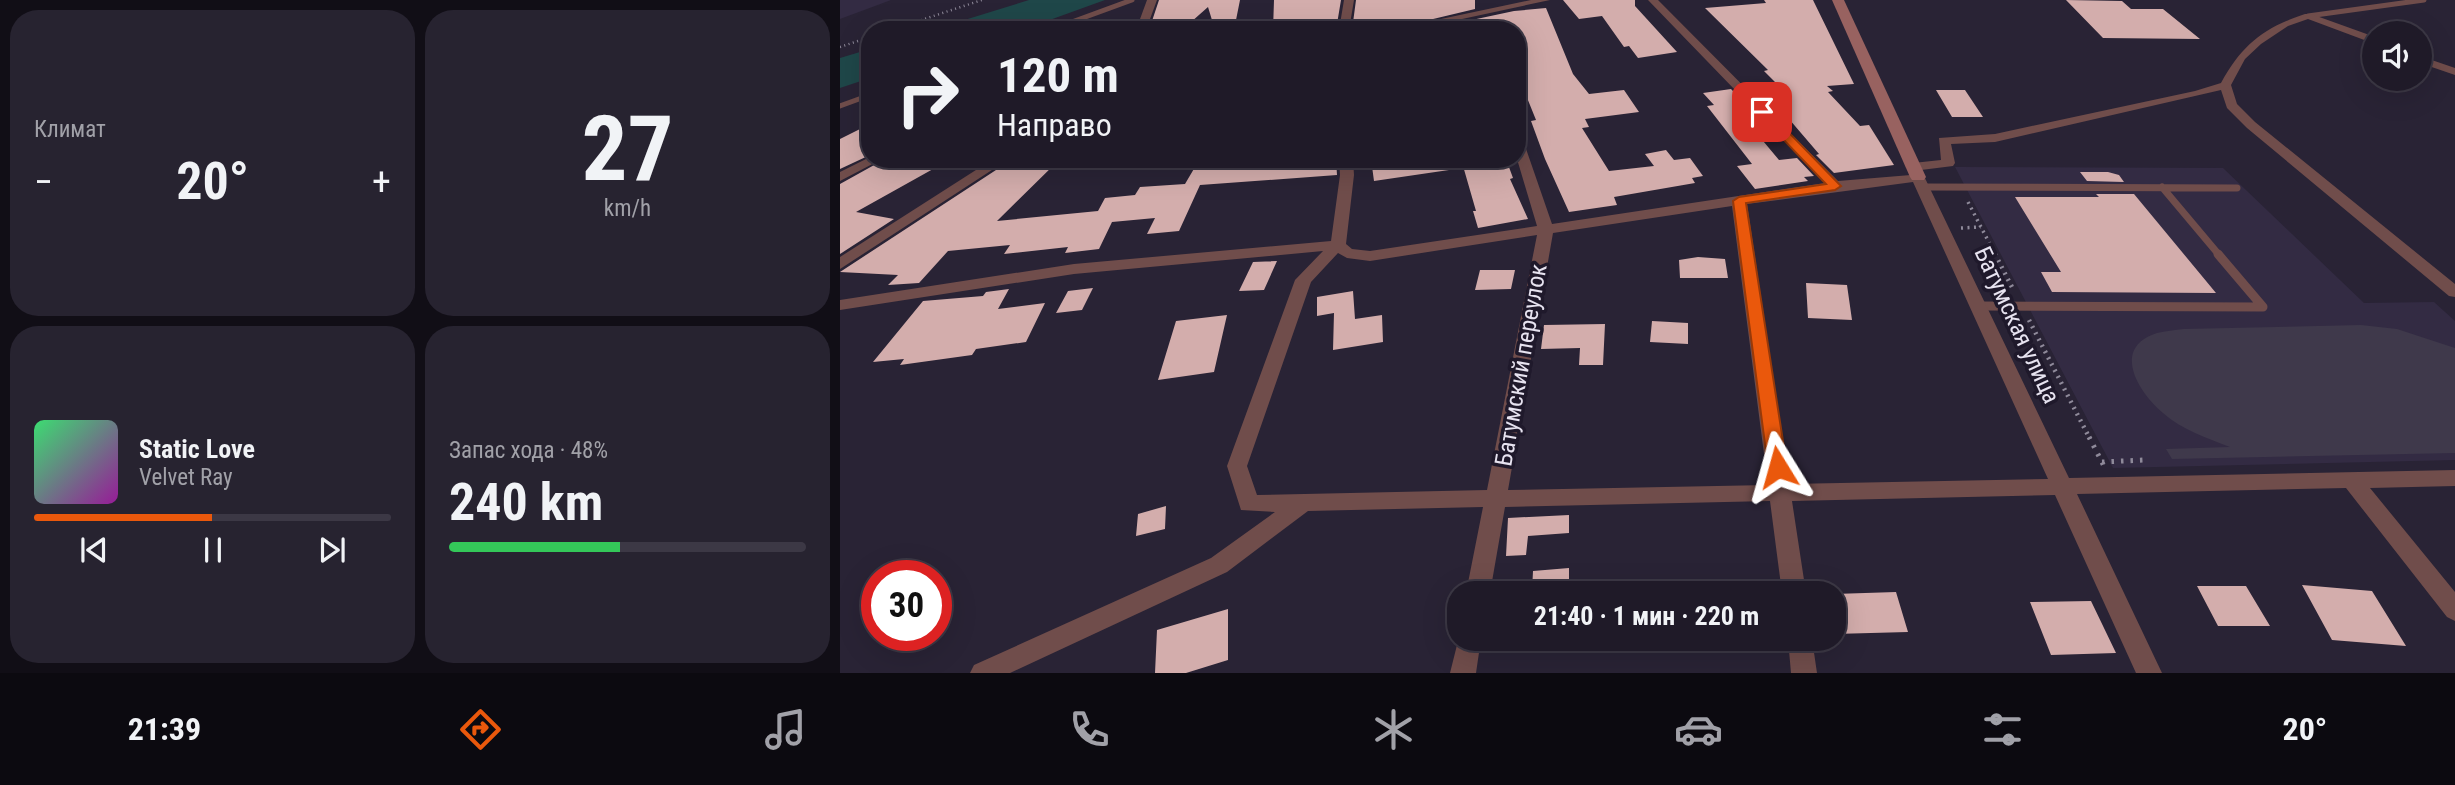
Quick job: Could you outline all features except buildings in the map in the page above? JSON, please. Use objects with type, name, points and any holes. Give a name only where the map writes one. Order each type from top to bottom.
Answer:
[{"type":"street","points":[[1146,21],[1152,0]]},
{"type":"street","points":[[1346,21],[1349,0]]},
{"type":"street","points":[[1487,17],[1489,0]]},
{"type":"street","points":[[1458,21],[1487,17],[1545,0]]},
{"type":"street","points":[[1654,0],[1835,186]]},
{"type":"street","name":"Батумская улица","points":[[1838,0],[2150,673]]},
{"type":"street","points":[[1339,245],[1347,253],[1370,256],[1835,186],[1918,177],[1948,163],[1944,141],[1995,138],[2198,94],[2225,85],[2241,57],[2257,42],[2284,24],[2308,16],[2362,36]]},
{"type":"street","points":[[2432,63],[2455,72]]},
{"type":"street","points":[[2225,85],[2231,105],[2251,125],[2455,292]]},
{"type":"street","points":[[840,177],[861,166]]},
{"type":"street","points":[[840,264],[984,168]]},
{"type":"street","points":[[1347,168],[1339,245],[1303,280],[1237,466],[1249,504],[2115,488],[2455,478]]},
{"type":"street","name":"Батумский переулок","points":[[1480,581],[1546,230],[1526,168]]},
{"type":"street","points":[[1739,201],[1793,581]]},
{"type":"street","points":[[840,305],[1074,269],[1339,245]]},
{"type":"street","points":[[2353,481],[2455,610]]},
{"type":"street","points":[[983,673],[1219,565],[1303,503]]},
{"type":"street","points":[[1463,673],[1467,651]]},
{"type":"street","points":[[1801,651],[1804,673]]},
{"type":"lane","points":[[1075,21],[1132,0]]},
{"type":"lane","points":[[2308,16],[2424,0]]},
{"type":"lane","points":[[840,106],[861,98]]},
{"type":"lane","points":[[1918,177],[1959,185],[2238,188]]},
{"type":"lane","points":[[1980,306],[2263,307],[2162,187]]},
{"type":"path","points":[[918,21],[982,0]]},
{"type":"path","points":[[840,47],[861,40]]},
{"type":"path","points":[[1959,185],[2115,488]]},
{"type":"path","points":[[2102,461],[2144,460]]},
{"type":"shaded area","points":[[840,0],[891,0],[840,19]]},
{"type":"shaded area","points":[[1029,0],[1105,0],[1047,21],[961,21]]},
{"type":"shaded area","points":[[861,52],[861,81],[840,88],[840,58]]},
{"type":"shaded area","points":[[1955,167],[2223,168],[2364,303],[2434,302],[2455,321],[2455,460],[2113,468]]},
{"type":"shaded area","points":[[2361,325],[2397,329],[2455,348],[2455,453],[2172,459],[2166,449],[2230,447],[2195,433],[2170,419],[2145,394],[2133,371],[2135,349],[2143,340],[2160,332],[2184,329]]},
{"type":"route","points":[[1762,112],[1835,186],[1739,201],[1778,467]]}]
